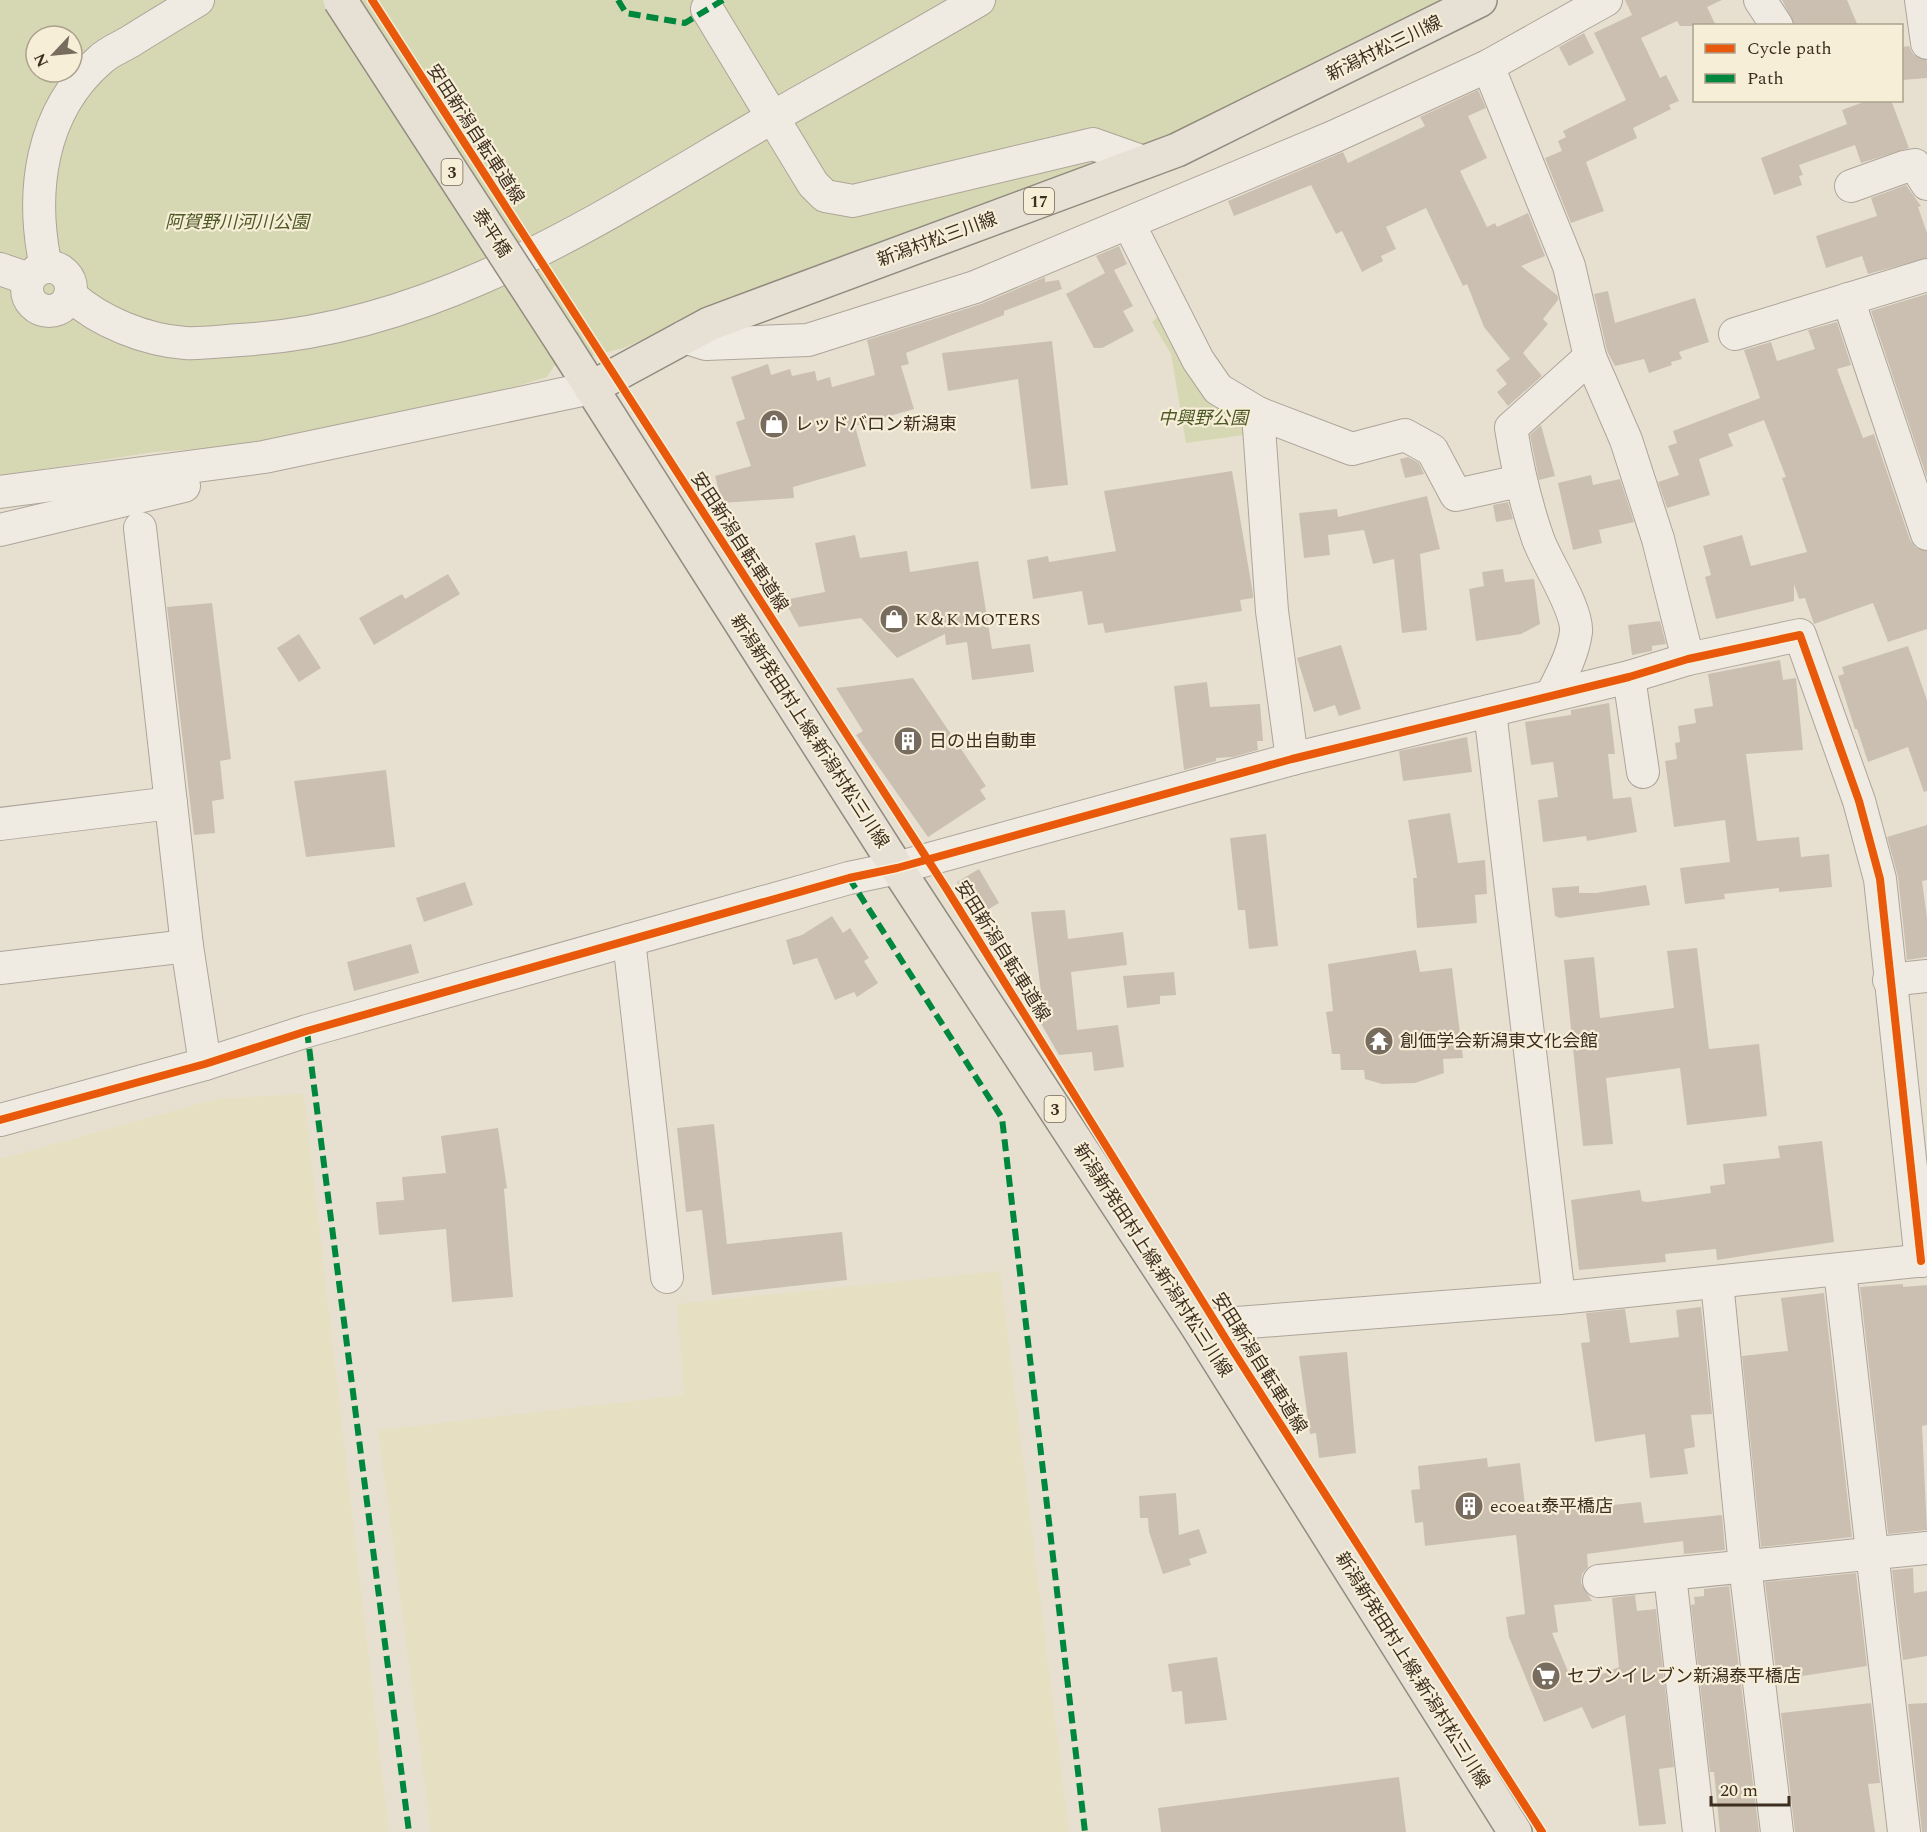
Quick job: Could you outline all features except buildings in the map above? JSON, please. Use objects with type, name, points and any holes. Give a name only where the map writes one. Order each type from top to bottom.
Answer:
[{"type":"main road","name":"泰平橋","points":[[340,0],[591,388]]},
{"type":"main road","name":"新潟村松三川線","points":[[591,388],[709,324],[1187,145],[1480,0]]},
{"type":"main road","name":"新潟新発田村上線;新潟村松三川線","points":[[591,388],[897,868],[1197,1326],[1515,1832]]},
{"type":"street","points":[[198,0],[101,59],[71,89],[55,122],[40,168],[39,227],[25,272],[29,300],[40,309],[55,310],[67,302],[70,295],[85,309],[144,335],[185,343],[289,337],[375,317],[464,285],[579,232],[979,0]]},
{"type":"street","points":[[684,338],[706,344],[808,340],[975,287],[1333,137],[1488,66],[1606,0]]},
{"type":"street","points":[[1760,0],[1776,24]]},
{"type":"street","points":[[1921,0],[1927,43]]},
{"type":"street","points":[[707,9],[813,184],[825,196],[853,201],[1093,144],[1144,162]]},
{"type":"street","points":[[1488,66],[1569,266],[1590,357],[1626,440],[1658,538],[1688,659]]},
{"type":"street","points":[[1851,186],[1904,167],[1923,169]]},
{"type":"street","points":[[1129,224],[1180,330],[1218,389],[1258,413],[1352,449],[1405,435],[1432,450],[1456,495],[1519,481]]},
{"type":"street","points":[[1735,334],[1927,275]]},
{"type":"street","points":[[1848,299],[1927,534]]},
{"type":"street","points":[[1551,696],[1567,664],[1576,630],[1565,593],[1539,543],[1519,481],[1511,428],[1590,357]]},
{"type":"street","points":[[0,492],[235,461],[591,388]]},
{"type":"street","points":[[1258,413],[1272,611],[1292,759]]},
{"type":"street","points":[[0,530],[207,481],[235,461]]},
{"type":"street","points":[[140,528],[188,946],[205,1064]]},
{"type":"street","points":[[0,1120],[205,1064],[307,1031],[849,878],[897,868],[1292,759],[1629,677],[1688,659],[1800,635],[1859,801],[1880,879],[1889,980],[1915,1107],[1924,1261],[1559,1298],[1197,1326]]},
{"type":"street","points":[[1629,677],[1643,772]]},
{"type":"street","points":[[1490,711],[1559,1298]]},
{"type":"street","points":[[0,824],[171,802]]},
{"type":"street","points":[[629,940],[667,1278]]},
{"type":"street","points":[[0,968],[188,946]]},
{"type":"street","points":[[1889,980],[1927,976]]},
{"type":"street","points":[[1840,1271],[1904,1832]]},
{"type":"street","points":[[1717,1282],[1745,1566],[1777,1832]]},
{"type":"street","points":[[1599,1581],[1927,1548]]},
{"type":"street","points":[[1670,1575],[1699,1832]]},
{"type":"shaded area","points":[[304,1094],[389,1832],[0,1832],[0,1159],[216,1099]]},
{"type":"shaded area","points":[[1000,1271],[1069,1832],[431,1832],[378,1430],[684,1395],[677,1304]]},
{"type":"green space","name":"阿賀野川河川公園","points":[[0,0],[1454,0],[1161,141],[709,312],[623,348],[554,366],[547,377],[494,393],[247,446],[154,452],[0,476]]},
{"type":"green space","name":"中興野公園","points":[[1161,314],[1243,419],[1244,435],[1186,443],[1171,354],[1152,322]]},
{"type":"marked path","points":[[618,0],[626,13],[685,23],[723,0]]},
{"type":"marked path","points":[[849,878],[1002,1118],[1085,1832]]},
{"type":"marked path","points":[[307,1031],[409,1832]]},
{"type":"cycle path","name":"安田新潟自転車道線","points":[[372,0],[946,888],[1232,1349],[1542,1832]]},
{"type":"cycle path","points":[[0,1120],[205,1064],[307,1031],[849,878],[897,868],[1292,759],[1629,677],[1688,659],[1800,635],[1859,801],[1880,879],[1921,1261]]},
{"type":"place","name":"レッドバロン新潟東","points":[[774,424]]},
{"type":"place","name":"K＆K MOTERS","points":[[894,619]]},
{"type":"place","name":"日の出自動車","points":[[908,741]]},
{"type":"place","name":"創価学会新潟東文化会館","points":[[1379,1041]]},
{"type":"place","name":"ecoeat泰平橋店","points":[[1469,1506]]},
{"type":"place","name":"セブンイレブン新潟泰平橋店","points":[[1546,1676]]}]
